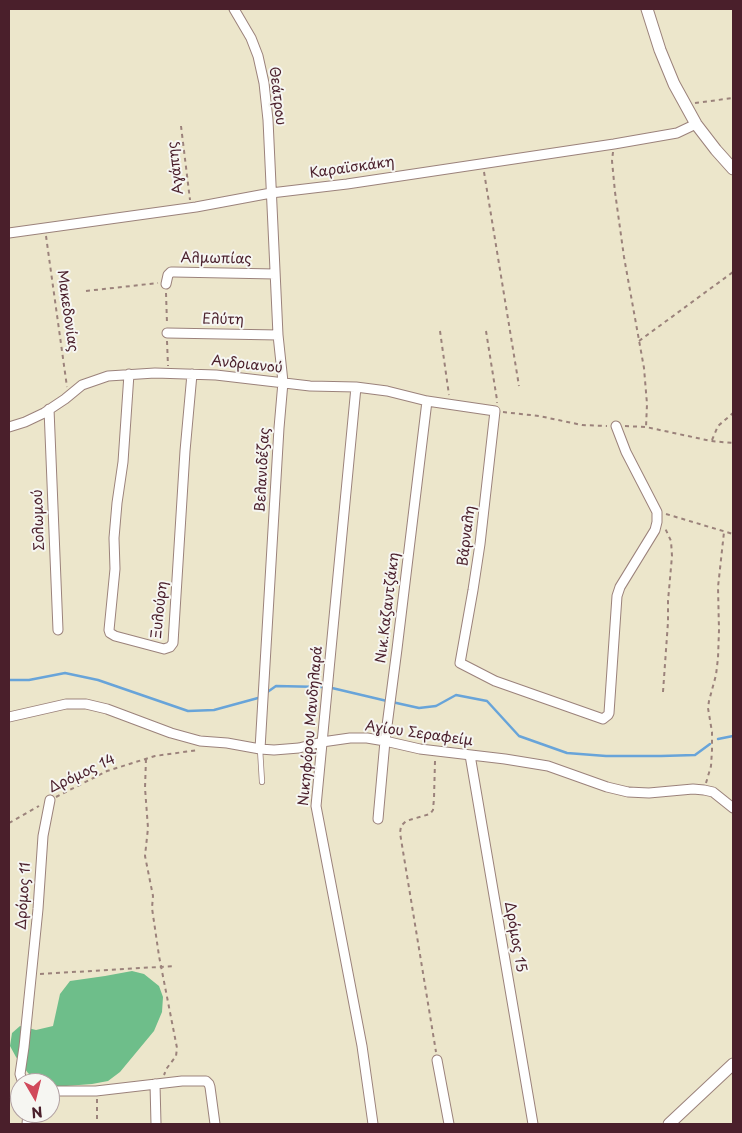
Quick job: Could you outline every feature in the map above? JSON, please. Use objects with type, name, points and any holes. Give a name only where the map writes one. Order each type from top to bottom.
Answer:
[{"type":"street","name":"Θεάτρου","points":[[234,9],[251,38],[258,56],[264,84],[268,120],[271,193]]},
{"type":"street","points":[[647,9],[668,69],[696,124],[733,169]]},
{"type":"street","name":"Καραϊσκάκη","points":[[9,233],[191,208],[271,193],[347,184],[614,144],[677,133],[696,124]]},
{"type":"street","name":"Βελανιδέζας","points":[[260,749],[283,382],[278,335],[271,193]]},
{"type":"street","name":"Αλμωπίας","points":[[166,284],[168,275],[174,272],[275,274]]},
{"type":"street","name":"Ελύτη","points":[[167,333],[278,335]]},
{"type":"street","name":"Ανδριανού","points":[[9,427],[25,422],[49,409],[82,385],[108,376],[129,374],[192,374],[310,386],[356,387],[387,391],[427,401],[494,412]]},
{"type":"street","name":"Ξυλούρη","points":[[129,374],[123,462],[114,538],[115,570],[109,630],[115,636],[164,649],[170,647],[173,643],[185,450],[192,374]]},
{"type":"street","name":"Νικηφόρου Μανδηλαρά","points":[[356,387],[316,806],[362,1046],[373,1124]]},
{"type":"street","name":"Νικ.Καζαντζάκη","points":[[378,819],[385,740],[427,401]]},
{"type":"street","name":"Σολωμού","points":[[49,409],[58,630]]},
{"type":"street","name":"Βάρναλη","points":[[494,412],[480,544],[460,663],[495,681],[600,718],[606,718],[609,712],[617,596],[620,587],[655,530],[657,512]]},
{"type":"street","points":[[616,426],[626,452],[657,512]]},
{"type":"street","name":"Αγίου Σεραφείμ","points":[[9,717],[66,704],[86,704],[106,708],[170,733],[200,741],[227,743],[260,749],[299,748],[350,738],[385,740],[420,749],[548,766],[607,787],[628,792],[649,793],[693,789],[704,790],[713,792],[733,808]]},
{"type":"street","name":"Δρόμος 15","points":[[470,755],[534,1124]]},
{"type":"street","name":"Δρόμος 11","points":[[20,1073],[38,909],[43,836],[50,800]]},
{"type":"street","points":[[437,1060],[448,1124]]},
{"type":"street","points":[[669,1124],[733,1064]]},
{"type":"street","points":[[60,1092],[96,1091],[206,1081],[209,1084],[215,1124]]},
{"type":"street","points":[[156,1124],[158,1084]]},
{"type":"lane","points":[[260,749],[262,782]]},
{"type":"path","points":[[686,104],[733,98]]},
{"type":"path","name":"Αγάπης","points":[[181,126],[191,208]]},
{"type":"path","points":[[614,144],[612,161],[624,257],[644,368],[647,404],[646,427]]},
{"type":"path","points":[[482,163],[519,386]]},
{"type":"path","name":"Μακεδονίας","points":[[44,228],[69,396]]},
{"type":"path","points":[[639,341],[733,272]]},
{"type":"path","points":[[86,291],[155,283],[166,284],[168,373]]},
{"type":"path","points":[[440,331],[450,405]]},
{"type":"path","points":[[486,331],[497,400],[494,412]]},
{"type":"path","points":[[711,441],[718,426],[733,413]]},
{"type":"path","points":[[657,512],[733,534]]},
{"type":"path","points":[[657,512],[671,541],[672,556],[663,692]]},
{"type":"path","points":[[704,790],[711,766],[712,732],[708,708],[718,658],[718,587],[724,532]]},
{"type":"path","name":"Δρόμος 14","points":[[9,823],[107,771],[155,756],[202,749]]},
{"type":"path","points":[[436,751],[433,810],[430,814],[406,821],[400,833],[437,1060]]},
{"type":"path","points":[[146,759],[145,788],[148,828],[145,856],[153,896],[152,908],[161,967],[176,1048],[176,1056],[158,1084]]},
{"type":"path","points":[[31,974],[175,966]]},
{"type":"path","points":[[96,1091],[97,1124]]},
{"type":"green space","points":[[132,971],[144,974],[159,986],[163,997],[162,1012],[154,1031],[120,1072],[108,1081],[60,1086],[60,1073],[28,1073],[10,1046],[12,1033],[20,1026],[36,1030],[53,1026],[60,994],[70,981]]},
{"type":"waterway","points":[[9,680],[29,680],[65,673],[98,680],[188,711],[214,710],[258,698]]},
{"type":"waterway","points":[[266,693],[276,686],[322,687]]},
{"type":"waterway","points":[[332,688],[387,701]]},
{"type":"waterway","points":[[392,702],[419,708],[436,706],[456,695],[487,701],[519,736],[567,753],[606,756],[695,755],[710,744]]},
{"type":"waterway","points":[[718,739],[733,736]]}]
